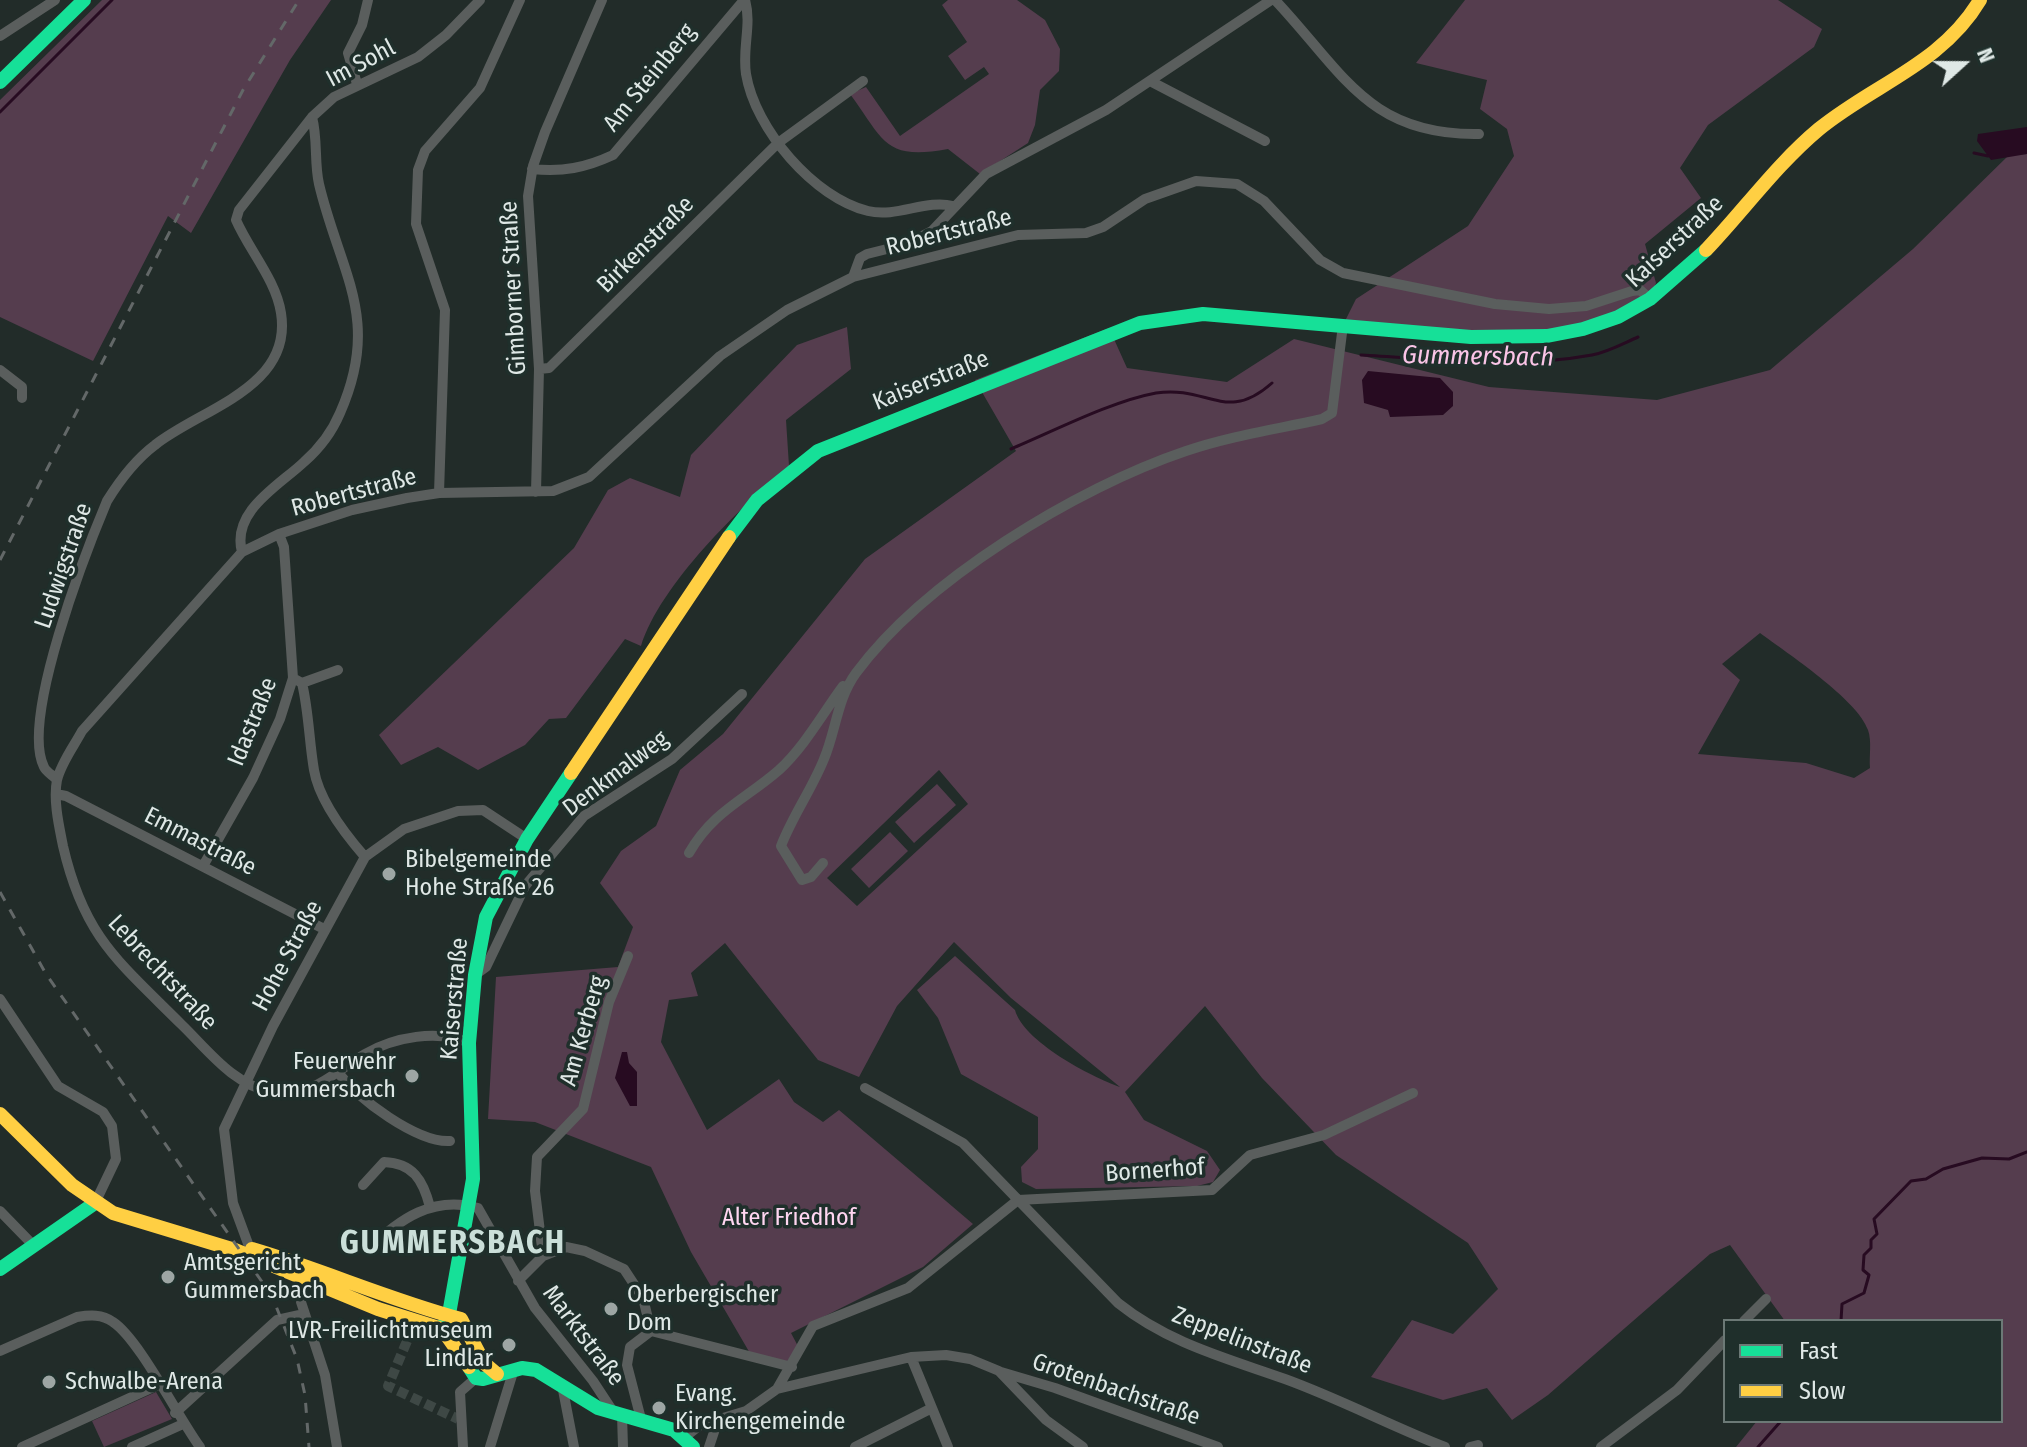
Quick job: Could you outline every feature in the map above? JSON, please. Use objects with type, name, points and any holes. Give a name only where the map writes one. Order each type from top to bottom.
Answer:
[{"type":"street","points":[[0,36],[55,0]]},
{"type":"street","points":[[0,82],[84,0]]},
{"type":"street","points":[[357,84],[348,53],[362,25],[368,0]]},
{"type":"street","name":"Im Sohl","points":[[239,210],[312,117],[334,97],[418,57],[446,35],[480,0]]},
{"type":"street","points":[[439,493],[446,369],[445,310],[416,224],[418,170],[425,151],[480,88],[520,0]]},
{"type":"street","name":"Gimborner Straße","points":[[536,492],[539,369],[528,196],[532,169],[602,0]]},
{"type":"street","points":[[744,0],[749,14],[744,49],[746,75],[754,101],[778,143],[820,188],[844,204],[872,212],[901,211],[939,203],[953,206]]},
{"type":"street","name":"Am Steinberg","points":[[532,169],[564,171],[586,168],[613,155],[744,0]]},
{"type":"street","points":[[853,277],[860,258],[919,239],[932,231],[986,174],[1106,110],[1273,0],[1373,109],[1405,124],[1446,135],[1479,134]]},
{"type":"street","name":"Kaiserstraße","points":[[442,1329],[449,1314],[473,1179],[469,1043],[475,975],[486,917],[527,839],[735,528],[757,500],[818,451],[1140,323],[1203,314],[1498,337],[1570,333],[1619,319],[1650,299],[1684,270],[1817,131],[1940,49],[1968,22],[1980,0]]},
{"type":"street","name":"Birkenstraße","points":[[539,369],[549,368],[778,143],[863,81]]},
{"type":"street","points":[[1150,81],[1265,141]]},
{"type":"street","points":[[242,552],[239,541],[248,516],[264,495],[305,462],[328,435],[353,383],[356,367],[359,331],[356,298],[319,183],[312,117]]},
{"type":"street","name":"Robertstraße","points":[[279,534],[352,510],[439,493],[553,491],[589,477],[720,356],[787,310],[853,277],[1018,235],[1086,233],[1103,227],[1145,199],[1196,181],[1237,184],[1264,201],[1320,260],[1343,273],[1495,304],[1549,309],[1586,306],[1640,290],[1650,299]]},
{"type":"street","name":"Ludwigstraße","points":[[57,780],[44,768],[39,736],[43,691],[107,501],[120,481],[154,445],[250,387],[275,357],[281,337],[281,313],[275,292],[236,220],[239,210]]},
{"type":"street","points":[[689,853],[702,831],[738,798],[779,770],[854,675],[916,609],[1014,535],[1050,514],[1187,450],[1322,419],[1332,413],[1343,325]]},
{"type":"street","points":[[0,370],[22,387],[22,398]]},
{"type":"street","name":"Lebrechtstraße","points":[[279,534],[242,552],[82,731],[57,780],[56,794],[59,828],[73,890],[96,934],[144,989],[244,1083],[276,1093],[295,1092],[320,1085],[367,1053],[409,1039],[454,1036],[469,1043]]},
{"type":"street","name":"Idastraße","points":[[203,866],[253,778],[298,680],[284,547],[279,534]]},
{"type":"street","points":[[338,670],[298,680],[311,727],[314,772],[322,793],[365,857]]},
{"type":"street","points":[[823,863],[811,877],[802,880],[781,846],[791,820],[825,757],[842,698],[854,675]]},
{"type":"street","name":"Denkmalweg","points":[[475,975],[486,967],[525,886],[584,816],[672,759],[742,694]]},
{"type":"street","name":"Emmastraße","points":[[56,794],[66,796],[324,929]]},
{"type":"street","name":"Hohe Straße","points":[[242,1249],[224,1129],[244,1083],[365,857],[404,829],[458,811],[483,810],[527,839]]},
{"type":"street","name":"Am Kerberg","points":[[543,1256],[535,1191],[537,1157],[583,1109],[609,1002],[628,956]]},
{"type":"street","points":[[0,999],[58,1086],[103,1112],[112,1126],[116,1159],[95,1203],[0,1269]]},
{"type":"street","points":[[338,1072],[403,1126],[438,1141],[450,1141]]},
{"type":"street","points":[[463,1447],[460,1392],[476,1378],[488,1379],[514,1369],[536,1370],[563,1390],[618,1414],[673,1429],[689,1442],[700,1425],[746,1411],[777,1389],[813,1326],[908,1288],[1018,1200],[963,1143],[865,1088]]},
{"type":"street","name":"Bornerhof","points":[[1018,1200],[1212,1190],[1250,1155],[1324,1135],[1413,1093]]},
{"type":"street","points":[[0,1114],[95,1203],[136,1222],[242,1249],[397,1302],[461,1319],[484,1363],[497,1374]]},
{"type":"street","points":[[363,1185],[384,1162],[401,1162],[419,1177],[430,1207]]},
{"type":"street","name":"Zeppelinstraße","points":[[1018,1200],[1118,1303],[1144,1324],[1202,1351],[1363,1410],[1445,1447]]},
{"type":"street","points":[[369,1249],[408,1217],[430,1207],[451,1202],[469,1205]]},
{"type":"street","name":"Marktstraße","points":[[469,1205],[478,1208],[486,1219],[496,1245],[547,1327],[618,1414]]},
{"type":"street","points":[[0,1211],[34,1246]]},
{"type":"street","points":[[518,1281],[543,1256],[566,1247],[585,1251],[624,1269],[643,1298],[651,1331]]},
{"type":"street","points":[[306,1272],[301,1292],[304,1314],[325,1375],[337,1447]]},
{"type":"street","points":[[306,1272],[413,1323],[442,1329],[450,1336],[476,1378]]},
{"type":"street","points":[[1746,1319],[1766,1299]]},
{"type":"street","points":[[175,1413],[277,1320],[304,1314]]},
{"type":"street","points":[[0,1351],[77,1317],[99,1316],[124,1331],[200,1447]]},
{"type":"street","points":[[651,1331],[792,1367]]},
{"type":"street","points":[[641,1419],[627,1365],[630,1347],[651,1331]]},
{"type":"street","points":[[1601,1447],[1677,1390],[1723,1342]]},
{"type":"street","name":"Grotenbachstraße","points":[[777,1389],[911,1357],[946,1355],[970,1359],[1218,1447]]},
{"type":"street","points":[[911,1357],[948,1447]]},
{"type":"street","points":[[490,1447],[514,1369]]},
{"type":"street","points":[[999,1371],[1046,1420],[1083,1447]]},
{"type":"street","points":[[22,1447],[158,1385]]},
{"type":"street","points":[[563,1390],[574,1447]]},
{"type":"street","points":[[855,1447],[932,1408]]},
{"type":"street","points":[[618,1414],[623,1447]]},
{"type":"street","points":[[709,1447],[718,1420]]},
{"type":"street","points":[[132,1447],[183,1424]]},
{"type":"green space","points":[[102,0],[331,0],[290,60],[191,233],[168,216],[93,361],[0,317],[0,100]]},
{"type":"green space","points":[[948,0],[1017,0],[1045,20],[1060,49],[1059,71],[1040,90],[1035,125],[1028,143],[980,174],[948,149],[910,152],[888,143],[850,94],[866,87],[900,136],[989,74],[984,67],[965,80],[948,56],[967,42],[942,5]]},
{"type":"green space","points":[[1465,0],[1778,0],[1822,29],[1814,47],[1708,125],[1680,168],[1701,198],[1645,244],[1656,283],[1650,299],[1619,319],[1541,336],[1343,325],[1356,299],[1468,226],[1514,156],[1507,129],[1480,109],[1487,80],[1416,63]]},
{"type":"green space","name":"Alter Friedhof","points":[[2027,154],[2027,1447],[1736,1447],[1755,1423],[2003,1423],[2003,1319],[1784,1319],[1730,1245],[1710,1254],[1548,1395],[1512,1420],[1487,1388],[1443,1400],[1371,1377],[1412,1320],[1453,1334],[1498,1289],[1468,1243],[1336,1155],[1262,1078],[1205,1006],[1125,1092],[1144,1120],[1207,1151],[1220,1170],[1213,1182],[1197,1186],[1036,1189],[1022,1182],[1021,1167],[1038,1149],[1038,1117],[961,1074],[938,1018],[917,990],[955,956],[1015,1010],[1021,1022],[1044,1045],[1092,1075],[1120,1087],[1011,998],[954,942],[897,1006],[859,1077],[818,1060],[725,943],[691,973],[698,996],[669,1000],[661,1042],[707,1130],[779,1079],[794,1102],[823,1122],[839,1110],[973,1224],[923,1267],[791,1333],[800,1350],[786,1362],[751,1355],[691,1252],[651,1167],[535,1122],[488,1119],[496,977],[618,967],[633,927],[600,883],[621,851],[656,826],[680,770],[723,734],[865,559],[1016,451],[975,380],[1109,328],[1127,368],[1227,382],[1294,339],[1489,387],[1657,400],[1770,370],[1913,249],[2009,155]],"holes":[[[1760,633],[1851,705],[1868,730],[1870,768],[1854,778],[1806,763],[1698,754],[1740,680],[1722,664]],[[939,770],[968,804],[857,906],[827,878]]]},
{"type":"green space","points":[[847,327],[851,369],[786,420],[789,466],[726,525],[683,573],[651,622],[641,646],[625,639],[566,718],[549,719],[525,745],[478,770],[438,747],[401,765],[379,735],[574,548],[608,490],[630,478],[680,497],[691,455],[797,345]]},
{"type":"green space","points":[[937,784],[956,805],[914,843],[895,822]]},
{"type":"green space","points":[[890,832],[908,851],[869,888],[851,869]]},
{"type":"green space","points":[[156,1392],[172,1419],[104,1447],[92,1421]]},
{"type":"shaded area","points":[[2027,127],[2027,154],[1991,160],[1977,141],[1978,134]]},
{"type":"shaded area","points":[[1368,371],[1440,378],[1453,392],[1453,406],[1443,415],[1390,417],[1388,410],[1364,403],[1362,380]]},
{"type":"shaded area","points":[[622,1052],[627,1052],[629,1063],[637,1072],[637,1106],[630,1106],[615,1078]]},
{"type":"waterway","points":[[0,112],[112,0]]},
{"type":"waterway","points":[[1974,153],[1988,156]]},
{"type":"waterway","name":"Gummersbach","points":[[1361,355],[1477,362],[1535,361],[1598,354],[1638,337]]},
{"type":"waterway","name":"Gummersbach","points":[[1011,449],[1102,409],[1139,397],[1174,392],[1229,402],[1242,401],[1272,383]]},
{"type":"waterway","points":[[1841,1319],[1842,1304],[1864,1293],[1869,1275],[1863,1270],[1864,1255],[1877,1234],[1874,1219],[1911,1181],[1926,1179],[1943,1169],[1982,1158],[2009,1159],[2027,1152]]},
{"type":"waterway","points":[[1758,1447],[1779,1423]]},
{"type":"tunnel","points":[[407,1341],[388,1386],[458,1419]]},
{"type":"railway","points":[[0,560],[243,90],[299,0]]},
{"type":"railway","points":[[0,892],[46,974],[272,1296],[297,1359],[305,1395],[309,1447]]},
{"type":"traffic: fast","points":[[0,82],[84,0]]},
{"type":"traffic: fast","points":[[729,537],[757,500],[818,451],[1140,323],[1203,314],[1471,337],[1547,336],[1583,329],[1618,317],[1650,299],[1706,250]]},
{"type":"traffic: fast","points":[[442,1329],[449,1314],[473,1179],[469,1043],[475,975],[486,917],[527,839],[571,773]]},
{"type":"traffic: fast","points":[[0,1269],[95,1203]]},
{"type":"traffic: fast","points":[[469,1367],[476,1378],[483,1379],[522,1368],[536,1370],[598,1408],[674,1430],[693,1447]]},
{"type":"traffic: slow","points":[[1706,250],[1775,172],[1819,129],[1947,41],[1980,0]]},
{"type":"traffic: slow","points":[[571,773],[729,537]]},
{"type":"traffic: slow","points":[[0,1114],[72,1185],[113,1213],[235,1250],[378,1309],[442,1329],[469,1367]]},
{"type":"traffic: slow","points":[[252,1249],[461,1319],[484,1363],[497,1374]]},
{"type":"place","name":"Bibelgemeinde Hohe Straße 26","points":[[389,874]]},
{"type":"place","name":"Feuerwehr Gummersbach","points":[[412,1076]]},
{"type":"place","name":"Amtsgericht Gummersbach","points":[[168,1277]]},
{"type":"place","name":"Oberbergischer Dom","points":[[611,1309]]},
{"type":"place","name":"LVR-Freilichtmuseum Lindlar","points":[[509,1345]]},
{"type":"place","name":"Schwalbe-Arena","points":[[49,1382]]},
{"type":"place","name":"Evang. Kirchengemeinde","points":[[659,1408]]},
{"type":"district","name":"GUMMERSBACH","points":[[453,1244]]}]
